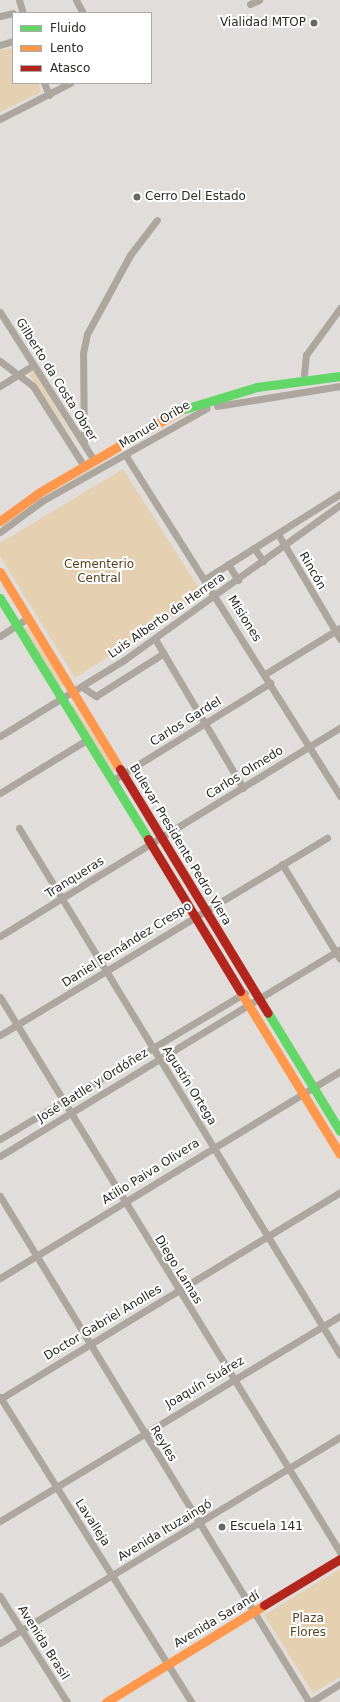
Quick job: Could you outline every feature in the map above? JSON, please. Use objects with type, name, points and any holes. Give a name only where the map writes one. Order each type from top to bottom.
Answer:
[{"type":"main road","name":"Manuel Oribe","points":[[0,521],[82,462],[162,410],[217,389],[340,368]]},
{"type":"main road","name":"Manuel Oribe","points":[[91,456],[200,402],[257,387],[340,376]]},
{"type":"main road","name":"Manuel Oribe","points":[[0,509],[82,462]]},
{"type":"main road","name":"Bulevar Presidente Pedro Viera","points":[[0,572],[340,1131]]},
{"type":"main road","name":"Bulevar Presidente Pedro Viera","points":[[0,598],[88,739],[340,1154]]},
{"type":"main road","name":"Avenida Sarandí","points":[[106,1702],[340,1559]]},
{"type":"street","points":[[18,12],[19,0]]},
{"type":"street","points":[[76,0],[82,12]]},
{"type":"street","points":[[250,4],[259,0]]},
{"type":"street","points":[[0,16],[12,14]]},
{"type":"street","points":[[0,45],[12,41]]},
{"type":"street","points":[[44,84],[49,94]]},
{"type":"street","points":[[0,119],[68,84]]},
{"type":"street","points":[[84,444],[83,353],[87,334],[130,255],[157,220]]},
{"type":"street","points":[[304,374],[306,355],[340,308]]},
{"type":"street","name":"Gilberto da Costa Obrer","points":[[0,312],[91,456]]},
{"type":"street","points":[[0,361],[20,374],[33,386],[82,462]]},
{"type":"street","points":[[0,386],[33,364]]},
{"type":"street","name":"Manuel Oribe","points":[[0,532],[42,501],[126,456],[196,413],[219,405],[340,386]]},
{"type":"street","points":[[200,402],[219,405]]},
{"type":"street","name":"Misiones","points":[[126,456],[216,595],[340,796]]},
{"type":"street","points":[[205,578],[278,534],[340,494]]},
{"type":"street","name":"Luis Alberto de Herrera","points":[[0,736],[62,698],[73,693],[155,639],[340,505]]},
{"type":"street","name":"Rincón","points":[[278,534],[337,630],[340,640]]},
{"type":"street","points":[[254,548],[263,561]]},
{"type":"street","points":[[228,564],[238,580]]},
{"type":"street","points":[[0,636],[28,618]]},
{"type":"street","points":[[265,674],[337,630]]},
{"type":"street","points":[[155,639],[243,788]]},
{"type":"street","points":[[82,687],[96,696],[164,652]]},
{"type":"street","name":"Carlos Gardel","points":[[113,780],[270,683]]},
{"type":"street","name":"Carlos Olmedo","points":[[162,838],[340,728]]},
{"type":"street","points":[[0,793],[88,739]]},
{"type":"street","name":"Agustín Ortega","points":[[19,828],[340,1355]]},
{"type":"street","name":"Tranqueras","points":[[0,936],[162,838]]},
{"type":"street","name":"Daniel Fernández Crespo","points":[[0,1034],[106,973],[195,915],[327,838]]},
{"type":"street","points":[[282,864],[338,950],[340,959]]},
{"type":"street","name":"José Batlle y Ordóñez","points":[[0,1156],[338,950]]},
{"type":"street","points":[[242,993],[254,993],[259,998]]},
{"type":"street","name":"José Batlle y Ordóñez","points":[[0,1139],[242,993]]},
{"type":"street","name":"Diego Lamas","points":[[0,997],[124,1202],[340,1552]]},
{"type":"street","name":"Atilio Paiva Olivera","points":[[0,1278],[340,1071]]},
{"type":"street","name":"Doctor Gabriel Anolles","points":[[0,1398],[340,1192]]},
{"type":"street","name":"Reyles","points":[[0,1196],[199,1525],[255,1611],[310,1702]]},
{"type":"street","name":"Joaquín Suárez","points":[[0,1521],[234,1378],[340,1316]]},
{"type":"street","name":"Lavalleja","points":[[0,1398],[191,1702]]},
{"type":"street","name":"Avenida Ituzaingó","points":[[0,1643],[112,1575],[199,1525],[289,1468],[340,1438]]},
{"type":"street","name":"Avenida Brasil","points":[[0,1596],[67,1702]]},
{"type":"street","points":[[310,1702],[340,1684]]},
{"type":"green space","points":[[12,48],[12,84],[38,84],[41,92],[0,112],[0,50]]},
{"type":"green space","points":[[31,371],[34,372],[78,445],[30,376]]},
{"type":"green space","name":"Cementerio Central","points":[[123,469],[203,595],[75,678],[0,556],[0,543]]},
{"type":"green space","points":[[27,627],[65,685],[61,687],[24,629]]},
{"type":"green space","points":[[73,704],[115,769],[113,772],[71,705]]},
{"type":"green space","name":"Plaza Flores","points":[[340,1569],[340,1677],[313,1693],[264,1615]]},
{"type":"traffic: fast","points":[[181,410],[257,387],[340,376]]},
{"type":"traffic: fast","points":[[0,598],[148,839]]},
{"type":"traffic: fast","points":[[268,1013],[340,1131]]},
{"type":"traffic: slow","points":[[0,521],[40,492],[181,410]]},
{"type":"traffic: slow","points":[[0,572],[120,769]]},
{"type":"traffic: slow","points":[[240,991],[340,1154]]},
{"type":"traffic: slow","points":[[106,1702],[264,1605]]},
{"type":"traffic: jam","points":[[120,769],[268,1013]]},
{"type":"traffic: jam","points":[[148,839],[240,991]]},
{"type":"traffic: jam","points":[[264,1605],[340,1559]]},
{"type":"place","name":"Vialidad MTOP","points":[[314,23]]},
{"type":"place","name":"Cerro Del Estado","points":[[137,197]]},
{"type":"place","name":"Escuela 141","points":[[222,1527]]}]
